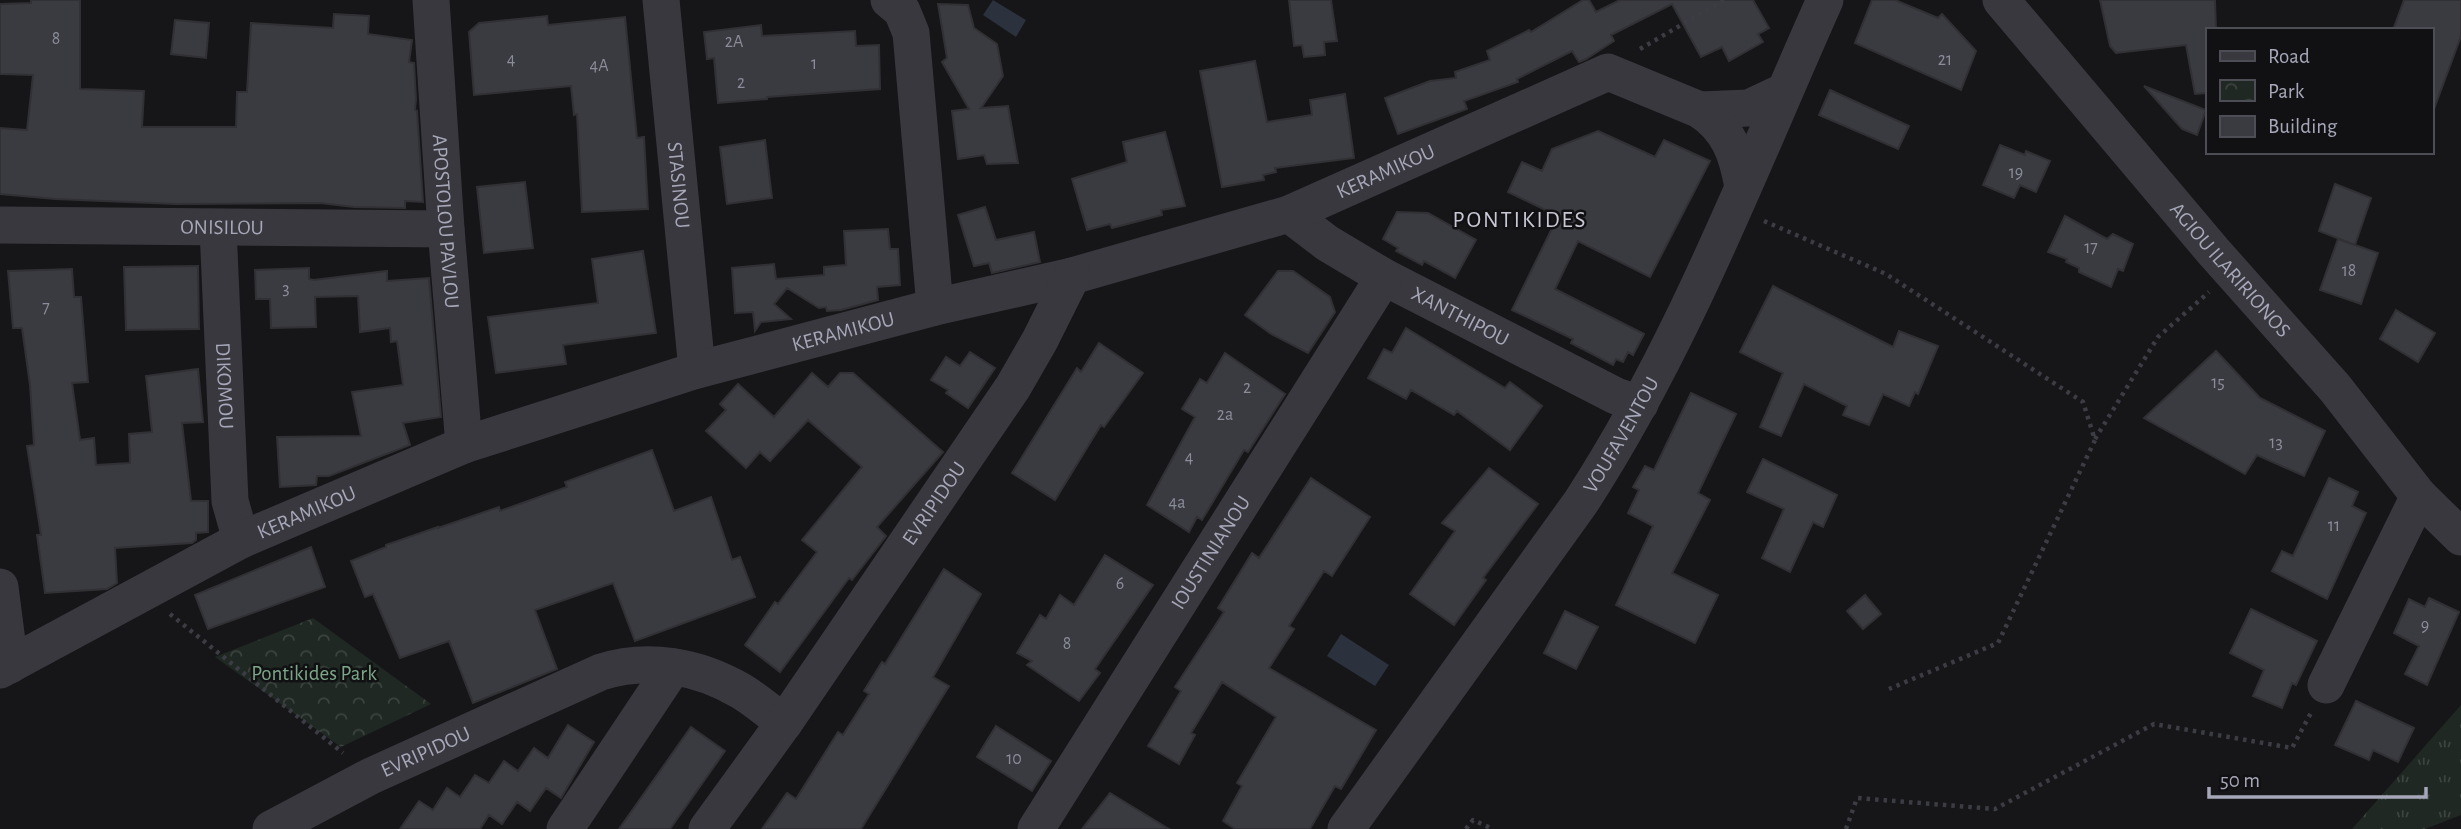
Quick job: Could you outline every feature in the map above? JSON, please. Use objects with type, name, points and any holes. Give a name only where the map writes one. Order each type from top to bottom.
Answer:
[{"type":"street","name":"APOSTOLOU PAVLOU","points":[[431,0],[464,445]]},
{"type":"street","name":"STASINOU","points":[[661,0],[697,370]]},
{"type":"street","points":[[889,0],[902,10],[911,33],[934,307]]},
{"type":"street","name":"VOUFAVENTOU","points":[[1346,829],[1614,452],[1670,349],[1825,0]]},
{"type":"street","name":"AGIOU ILARIRIONOS","points":[[2001,0],[2232,272],[2335,388],[2419,496],[2461,537]]},
{"type":"street","name":"KERAMIKOU","points":[[5,667],[241,541],[464,445],[697,370],[934,307],[1072,276],[1289,214],[1608,72]]},
{"type":"street","points":[[1608,72],[1700,110],[1725,130],[1739,162],[1739,197]]},
{"type":"street","points":[[1700,110],[1749,108],[1785,90]]},
{"type":"street","name":"XANTHIPOU","points":[[1289,214],[1327,243],[1384,276],[1616,397],[1640,404]]},
{"type":"street","name":"ONISILOU","points":[[0,225],[446,229]]},
{"type":"street","name":"DIKOMOU","points":[[218,228],[230,501],[241,541]]},
{"type":"street","name":"EVRIPIDOU","points":[[707,829],[784,723],[1013,387],[1072,276]]},
{"type":"street","name":"IOUSTINIANOU","points":[[1036,829],[1384,276]]},
{"type":"street","points":[[2326,685],[2419,496]]},
{"type":"street","points":[[0,587],[5,667]]},
{"type":"street","name":"EVRIPIDOU","points":[[297,824],[371,776],[601,673],[634,665],[650,664],[706,674],[743,692],[784,723]]},
{"type":"street","points":[[565,829],[673,667]]},
{"type":"path","points":[[1608,72],[1628,56],[1724,0]]},
{"type":"path","points":[[1739,197],[1885,274],[2083,402],[2095,440]]},
{"type":"path","points":[[1889,689],[1998,643],[2095,440],[2158,337],[2232,272]]},
{"type":"path","points":[[145,593],[371,776]]},
{"type":"path","points":[[1846,829],[1857,798],[1995,809],[2154,724],[2292,748],[2326,685]]},
{"type":"path","points":[[1466,829],[1473,820],[1493,829]]},
{"type":"green space","name":"Pontikides Park","points":[[313,618],[431,704],[341,747],[215,657]]},
{"type":"green space","points":[[2461,705],[2461,815],[2425,829],[2352,829]]},
{"type":"water","points":[[993,0],[1026,20],[1016,37],[983,15]]},
{"type":"water","points":[[1341,634],[1389,665],[1375,686],[1327,656]]},
{"type":"building","points":[[31,0],[80,0],[80,89],[144,91],[142,127],[236,127],[237,92],[247,92],[251,23],[333,28],[334,14],[369,16],[368,34],[412,40],[409,62],[414,63],[423,202],[405,201],[405,208],[320,203],[176,204],[0,194],[0,128],[27,130],[33,75],[0,74],[0,4],[31,3]]},
{"type":"building","points":[[1289,0],[1331,0],[1337,41],[1324,42],[1325,55],[1304,57],[1302,45],[1294,46]]},
{"type":"building","points":[[1583,0],[1589,0],[1596,12],[1620,0],[1753,0],[1769,28],[1758,34],[1763,42],[1729,61],[1722,47],[1701,57],[1672,4],[1611,35],[1614,41],[1586,59],[1579,62],[1572,51],[1517,79],[1518,82],[1464,101],[1467,109],[1398,134],[1385,98],[1430,81],[1456,78],[1455,72],[1490,60],[1487,51],[1529,30],[1531,32]]},
{"type":"building","points":[[1872,0],[1895,0],[1938,18],[1942,14],[1976,51],[1961,90],[1855,43]]},
{"type":"building","points":[[2100,0],[2215,0],[2216,28],[2206,28],[2206,93],[2195,94],[2186,45],[2116,53],[2110,46]]},
{"type":"building","points":[[2404,0],[2461,0],[2461,36],[2434,109],[2433,28],[2394,28]]},
{"type":"building","points":[[938,4],[968,5],[974,28],[997,44],[1003,76],[981,108],[1008,106],[1018,163],[987,164],[984,155],[958,159],[952,111],[969,109],[942,62],[947,58]]},
{"type":"building","points":[[547,16],[548,25],[625,17],[637,138],[644,137],[648,209],[582,212],[577,114],[574,115],[571,86],[474,95],[469,32],[479,23]]},
{"type":"building","points":[[175,20],[209,23],[206,58],[171,54]]},
{"type":"building","points":[[761,25],[762,36],[855,31],[856,46],[879,45],[880,89],[718,103],[714,58],[707,59],[704,32]]},
{"type":"building","points":[[1255,61],[1267,122],[1312,115],[1310,100],[1345,94],[1354,158],[1275,168],[1276,172],[1263,175],[1264,180],[1222,187],[1200,71]]},
{"type":"building","points":[[2144,86],[2206,110],[2197,135],[2182,129]]},
{"type":"building","points":[[1830,90],[1909,126],[1898,149],[1819,115]]},
{"type":"building","points":[[1598,131],[1655,157],[1664,140],[1710,161],[1650,277],[1578,241],[1555,289],[1644,334],[1633,355],[1628,352],[1623,362],[1616,359],[1613,365],[1571,343],[1573,339],[1512,310],[1558,216],[1508,192],[1522,162],[1542,171],[1552,149]]},
{"type":"building","points":[[1165,132],[1185,206],[1161,210],[1162,215],[1112,228],[1110,224],[1087,230],[1072,179],[1127,162],[1123,142]]},
{"type":"building","points":[[765,140],[772,198],[727,204],[720,147]]},
{"type":"building","points":[[2000,145],[2025,155],[2026,151],[2050,161],[2036,192],[2020,185],[2014,198],[1983,185]]},
{"type":"building","points":[[525,182],[533,248],[484,253],[477,187]]},
{"type":"building","points":[[2335,184],[2371,198],[2355,245],[2319,231]]},
{"type":"building","points":[[985,207],[996,240],[1034,232],[1040,262],[992,273],[989,263],[974,266],[958,215]]},
{"type":"building","points":[[1397,212],[1428,213],[1476,240],[1455,278],[1424,261],[1422,265],[1396,251],[1398,248],[1383,239]]},
{"type":"building","points":[[2065,216],[2107,239],[2113,234],[2133,244],[2123,271],[2118,269],[2111,287],[2079,272],[2079,268],[2066,262],[2067,259],[2048,252]]},
{"type":"building","points":[[888,229],[890,249],[898,249],[900,285],[877,287],[878,300],[827,311],[826,307],[819,308],[787,288],[774,304],[791,319],[761,322],[755,331],[753,312],[735,313],[732,268],[774,264],[776,279],[824,275],[824,267],[846,265],[844,231]]},
{"type":"building","points":[[2338,239],[2378,253],[2361,304],[2320,290]]},
{"type":"building","points":[[643,251],[656,333],[563,345],[566,364],[496,373],[488,317],[598,303],[592,259]]},
{"type":"building","points":[[198,266],[199,329],[126,330],[124,267]]},
{"type":"building","points":[[309,268],[309,279],[314,280],[387,271],[387,281],[429,278],[441,417],[403,423],[410,445],[329,476],[317,476],[316,485],[280,487],[277,437],[361,436],[352,392],[403,385],[397,341],[391,342],[390,328],[360,332],[358,296],[315,297],[316,327],[271,328],[270,299],[256,299],[255,270]]},
{"type":"building","points":[[72,269],[74,297],[81,297],[88,382],[72,383],[80,440],[94,438],[96,465],[130,463],[129,434],[152,432],[146,376],[198,369],[203,422],[182,423],[191,501],[208,501],[208,532],[196,533],[196,540],[192,543],[115,548],[117,583],[107,589],[45,593],[37,535],[41,535],[27,446],[34,445],[30,385],[22,328],[13,328],[8,271]]},
{"type":"building","points":[[1278,271],[1293,271],[1330,297],[1335,312],[1308,353],[1271,334],[1245,315]]},
{"type":"building","points":[[1773,286],[1893,347],[1899,331],[1938,346],[1918,394],[1915,392],[1909,406],[1883,394],[1869,425],[1843,415],[1847,406],[1804,384],[1781,436],[1760,427],[1783,373],[1740,352]]},
{"type":"building","points":[[2396,310],[2435,333],[2418,362],[2380,339]]},
{"type":"building","points":[[1406,328],[1505,388],[1510,382],[1542,406],[1510,450],[1457,411],[1454,415],[1411,390],[1406,399],[1368,378],[1384,349],[1392,353]]},
{"type":"building","points":[[1099,343],[1143,373],[1104,427],[1101,425],[1055,500],[1012,473],[1077,368],[1081,372]]},
{"type":"building","points":[[2216,351],[2260,398],[2325,431],[2304,476],[2257,455],[2245,474],[2144,418]]},
{"type":"building","points":[[970,352],[995,368],[968,408],[946,393],[948,390],[931,380],[946,357],[960,366]]},
{"type":"building","points":[[1225,353],[1285,394],[1248,452],[1244,450],[1202,520],[1197,517],[1189,532],[1147,505],[1195,417],[1182,409],[1200,379],[1207,383]]},
{"type":"building","points":[[812,373],[828,387],[840,373],[853,373],[943,452],[877,527],[886,536],[852,580],[849,578],[780,672],[745,645],[775,602],[778,604],[817,552],[802,540],[862,467],[808,420],[770,461],[760,452],[746,468],[706,431],[726,410],[720,404],[738,384],[774,417]]},
{"type":"building","points":[[1691,393],[1736,414],[1698,493],[1710,500],[1672,573],[1718,595],[1695,643],[1616,605],[1653,526],[1628,513],[1639,490],[1633,487],[1645,466],[1654,470]]},
{"type":"building","points":[[652,450],[674,511],[711,497],[732,560],[740,557],[755,597],[635,641],[613,583],[535,610],[557,669],[473,703],[449,641],[400,658],[373,594],[365,597],[351,561],[386,545],[438,527],[499,507],[500,511],[567,487],[565,482]]},
{"type":"building","points":[[1763,459],[1837,495],[1823,527],[1813,522],[1790,572],[1762,558],[1784,509],[1747,492]]},
{"type":"building","points":[[1489,468],[1538,504],[1483,578],[1486,580],[1454,625],[1410,594],[1455,531],[1442,523]]},
{"type":"building","points":[[1311,478],[1370,517],[1332,576],[1324,571],[1289,626],[1294,629],[1269,668],[1376,730],[1341,789],[1335,786],[1310,829],[1235,829],[1223,821],[1242,786],[1237,783],[1276,717],[1222,682],[1191,733],[1195,735],[1179,764],[1148,746],[1181,691],[1175,687],[1224,612],[1218,608],[1252,553],[1259,558]]},
{"type":"building","points":[[2329,478],[2358,492],[2352,506],[2366,513],[2327,599],[2272,571],[2282,551],[2293,556]]},
{"type":"building","points":[[311,547],[325,587],[208,629],[195,595]]},
{"type":"building","points":[[1105,555],[1153,585],[1095,669],[1100,673],[1079,701],[1027,665],[1032,661],[1017,653],[1040,615],[1046,619],[1060,595],[1074,605]]},
{"type":"building","points":[[944,569],[981,594],[933,677],[949,686],[861,829],[762,829],[787,793],[796,799],[838,732],[843,735],[869,694],[864,691],[882,662],[885,664]]},
{"type":"building","points":[[1865,595],[1881,614],[1863,629],[1847,611]]},
{"type":"building","points":[[2429,598],[2459,612],[2427,685],[2405,674],[2419,646],[2394,633],[2409,599],[2425,607]]},
{"type":"building","points":[[2251,609],[2317,641],[2296,685],[2292,683],[2282,708],[2253,696],[2264,670],[2230,653]]},
{"type":"building","points":[[1565,611],[1598,627],[1576,669],[1544,653]]},
{"type":"building","points":[[2356,701],[2414,728],[2398,762],[2373,750],[2369,760],[2335,745]]},
{"type":"building","points":[[568,725],[594,742],[561,798],[546,788],[530,811],[517,802],[502,824],[489,815],[480,829],[400,829],[419,801],[433,810],[447,788],[460,797],[475,775],[489,783],[504,761],[518,771],[534,748],[548,758]]},
{"type":"building","points":[[996,726],[1051,761],[1032,791],[977,757]]},
{"type":"building","points":[[691,727],[725,751],[670,829],[619,829]]},
{"type":"building","points":[[1110,793],[1169,829],[1082,829]]},
{"type":"district","name":"PONTIKIDES","points":[[1520,220]]}]
